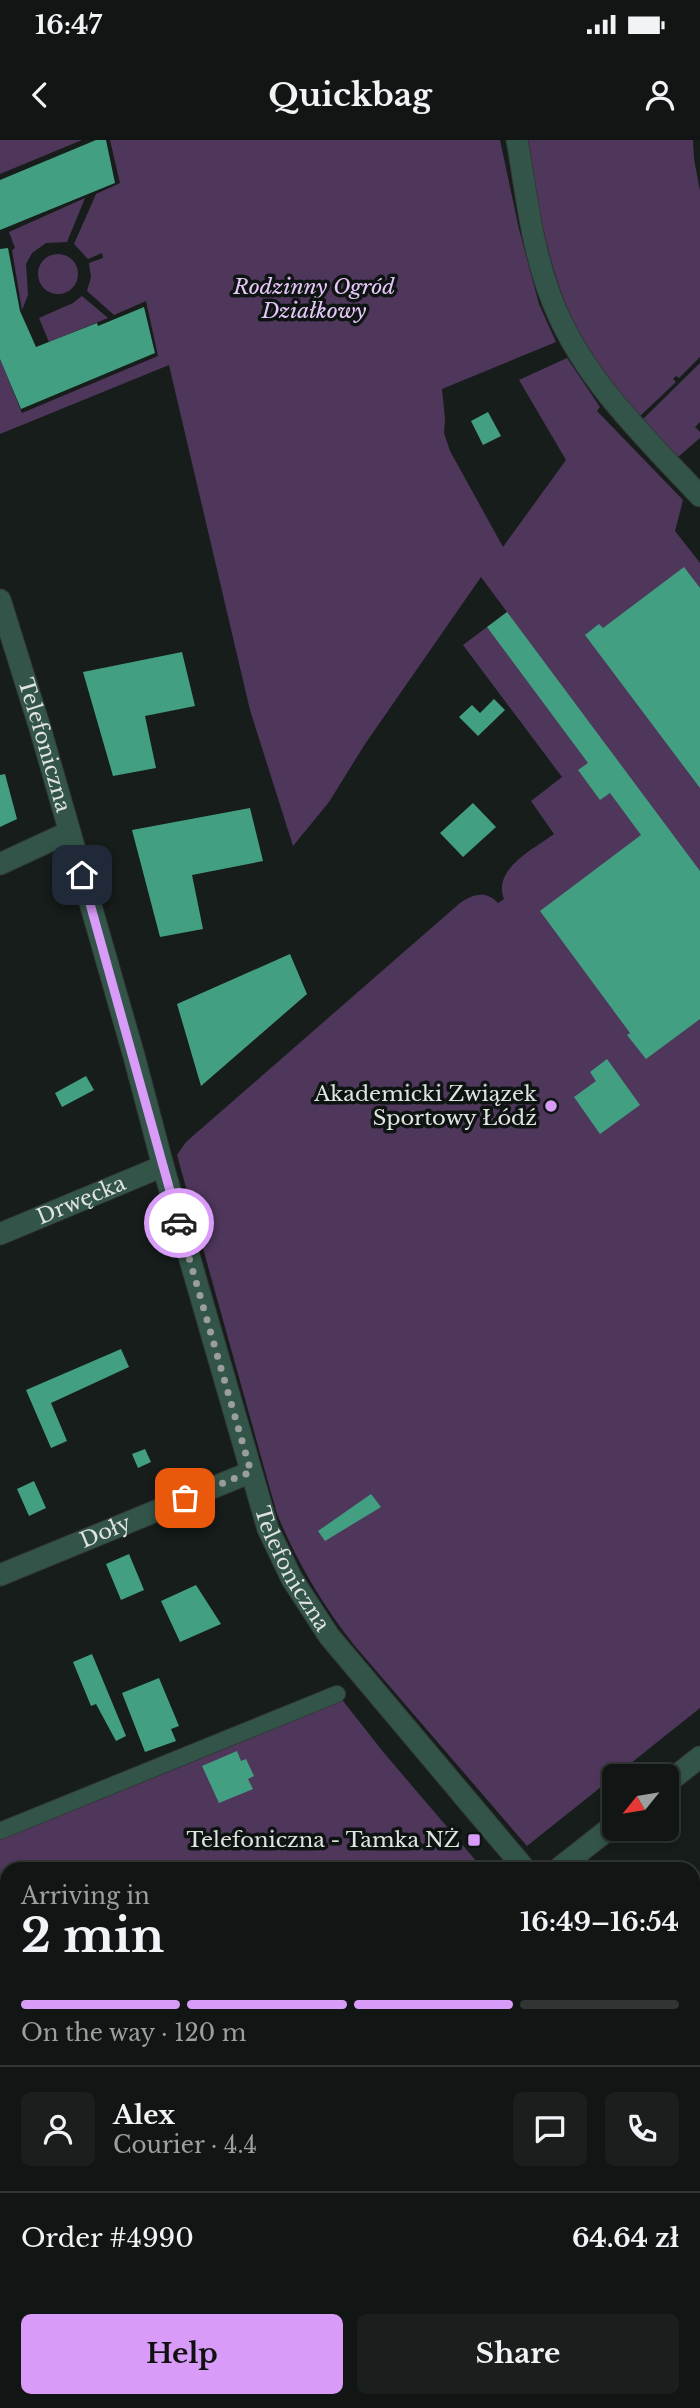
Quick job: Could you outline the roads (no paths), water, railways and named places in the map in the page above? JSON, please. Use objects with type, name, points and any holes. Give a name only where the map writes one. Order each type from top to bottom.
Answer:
[{"type":"street","points":[[517,140],[541,266],[555,309],[573,345],[613,402],[700,496]]},
{"type":"street","name":"Telefoniczna","points":[[0,600],[17,649],[262,1511],[284,1564],[329,1636],[519,1862]]},
{"type":"street","points":[[0,864],[69,832]]},
{"type":"street","name":"Drwęcka","points":[[0,1234],[163,1166]]},
{"type":"street","name":"Doły","points":[[0,1575],[251,1472]]},
{"type":"street","points":[[0,1830],[337,1693]]},
{"type":"street","points":[[679,1774],[700,1757]]},
{"type":"street","points":[[567,1862],[602,1834]]},
{"type":"place","name":"Akademicki Związek Sportowy Łódź","points":[[551,1106]]},
{"type":"place","name":"Telefoniczna - Tamka NŻ","points":[[474,1840]]},
{"type":"park label","name":"Rodzinny Ogród Działkowy","points":[[314,299]]}]
